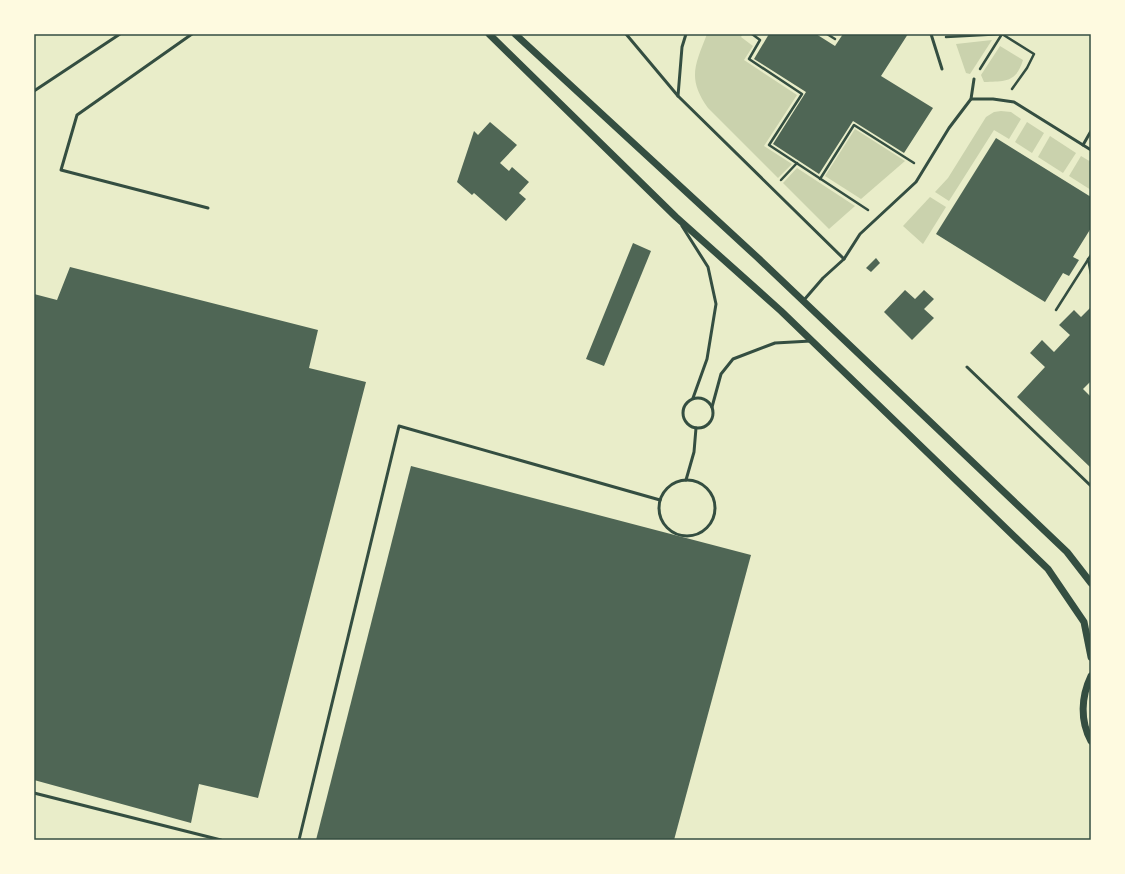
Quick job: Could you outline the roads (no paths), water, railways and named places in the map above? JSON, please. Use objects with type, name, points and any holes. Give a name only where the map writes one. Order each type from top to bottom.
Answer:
[{"type":"street","points":[[489,34],[676,217],[781,311],[1048,569],[1084,622],[1091,657]]},
{"type":"street","points":[[515,34],[757,257],[1067,552],[1091,583]]},
{"type":"street","points":[[1091,676],[1086,687],[1083,704],[1084,722],[1091,741]]},
{"type":"lane","points":[[34,91],[120,34]]},
{"type":"lane","points":[[192,34],[77,115],[61,170],[208,208]]},
{"type":"lane","points":[[626,34],[678,96],[844,259]]},
{"type":"lane","points":[[678,96],[682,47],[686,34]]},
{"type":"lane","points":[[932,36],[942,69]]},
{"type":"lane","points":[[802,301],[823,278],[844,259],[860,234],[916,182],[949,128],[971,99],[974,79]]},
{"type":"lane","points":[[971,99],[992,99],[1014,102],[1091,150]]},
{"type":"lane","points":[[1082,145],[1091,131]]},
{"type":"lane","points":[[676,217],[708,267],[716,304],[707,359],[693,398]]},
{"type":"lane","points":[[712,407],[707,400],[702,398],[693,398],[684,405],[683,416],[688,424],[696,428],[702,427],[710,422],[713,414],[712,407],[721,374],[733,359],[775,343],[811,341]]},
{"type":"lane","points":[[967,367],[1091,486]]},
{"type":"lane","points":[[299,840],[399,426],[660,500]]},
{"type":"lane","points":[[686,480],[694,452],[696,428]]},
{"type":"lane","points":[[692,480],[701,484],[713,497],[715,507],[714,516],[709,525],[702,532],[693,536],[684,537],[667,529],[662,522],[659,513],[660,500],[667,488],[675,483],[692,480]]},
{"type":"lane","points":[[34,793],[221,840]]}]
